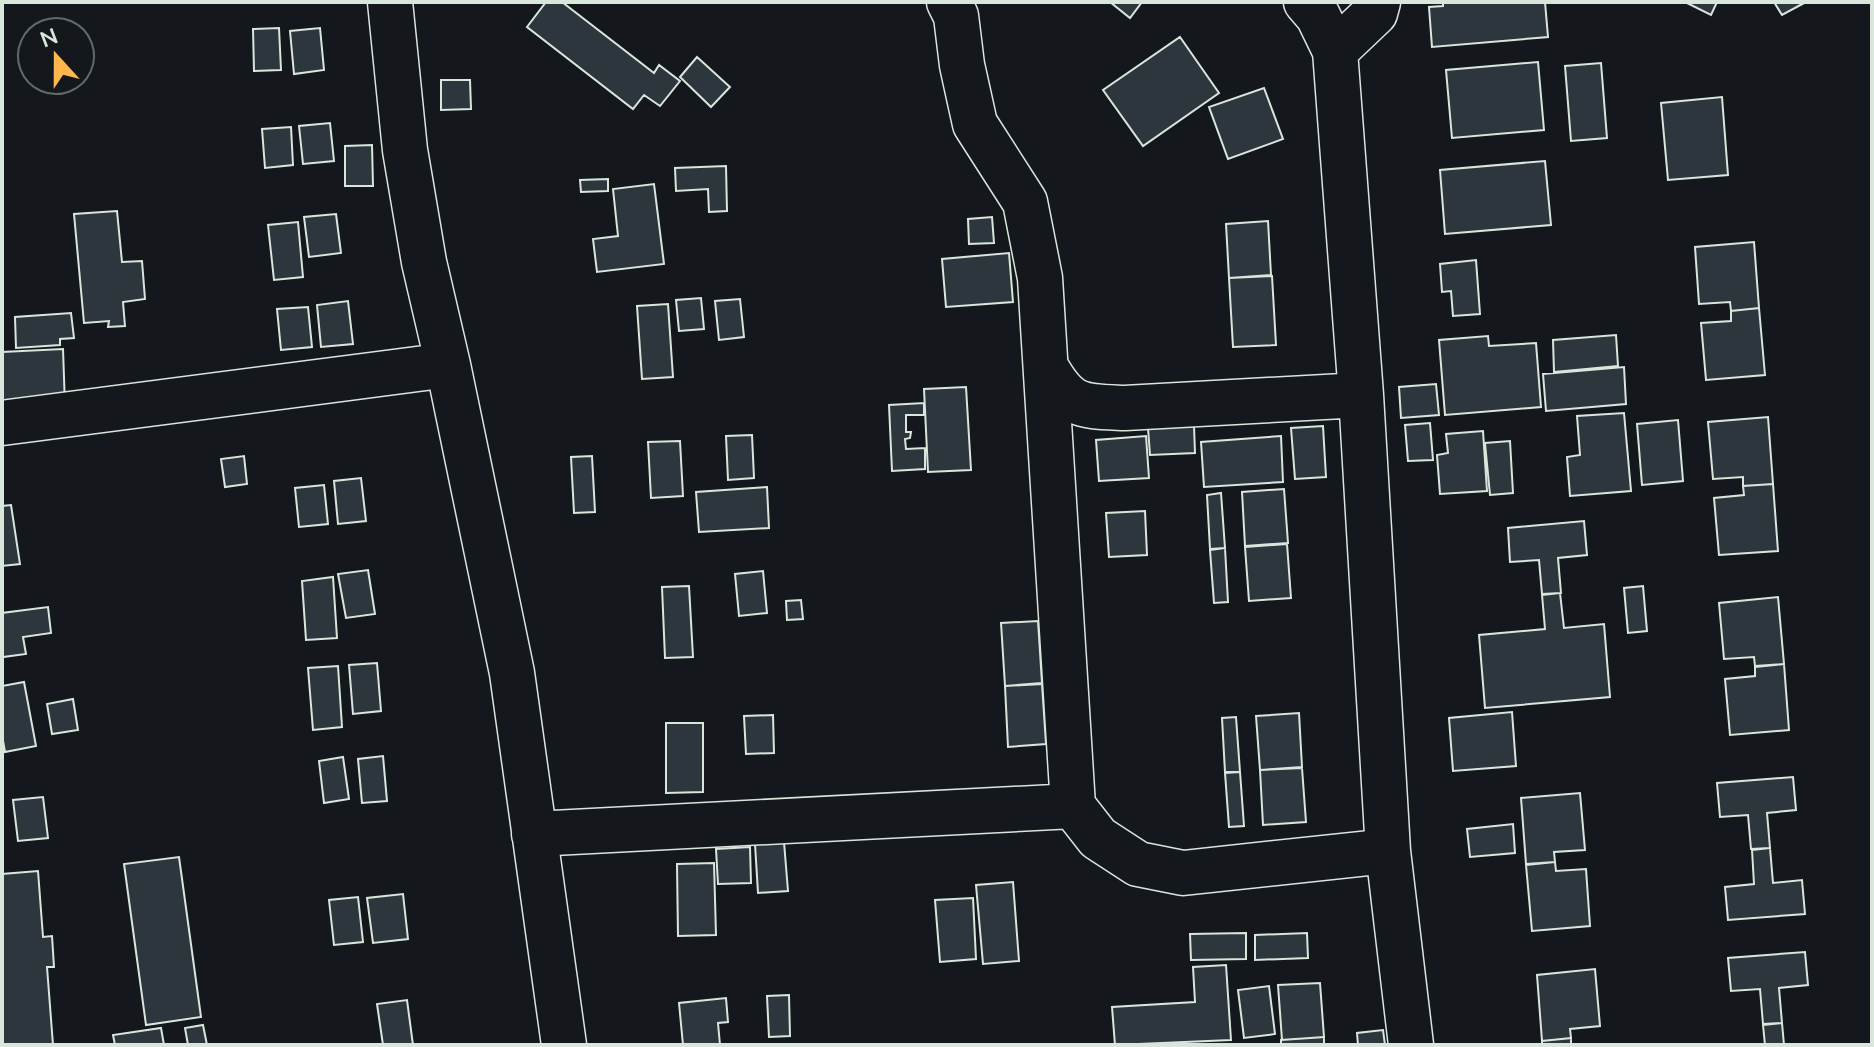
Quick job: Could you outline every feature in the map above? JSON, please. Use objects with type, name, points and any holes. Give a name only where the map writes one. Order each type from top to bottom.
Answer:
[{"type":"street","points":[[390,2],[405,150],[424,262],[512,673],[564,1045]]},
{"type":"street","points":[[949,2],[956,16],[962,65],[975,124],[1025,202],[1040,278],[1073,806],[1098,838],[1138,864],[1183,873],[1388,851]]},
{"type":"street","points":[[1306,2],[1318,16],[1335,51],[1361,395],[1388,851],[1411,1045]]},
{"type":"street","points":[[1335,51],[1375,13],[1378,2]]},
{"type":"street","points":[[2,423],[448,365]]},
{"type":"street","points":[[1046,367],[1060,392],[1088,407],[1125,408],[1361,395]]},
{"type":"street","points":[[534,834],[1073,806]]},
{"type":"building","points":[[546,2],[562,2],[654,73],[659,65],[680,81],[660,106],[644,95],[633,109],[527,27]]},
{"type":"building","points":[[1110,2],[1142,2],[1130,18]]},
{"type":"building","points":[[1443,2],[1545,2],[1548,37],[1432,47],[1429,7],[1443,6]]},
{"type":"building","points":[[1685,2],[1717,2],[1711,15]]},
{"type":"building","points":[[1774,2],[1806,2],[1782,15]]},
{"type":"building","points":[[279,28],[281,70],[254,71],[253,29]]},
{"type":"building","points":[[320,28],[324,70],[294,74],[290,31]]},
{"type":"building","points":[[1180,37],[1219,93],[1143,146],[1103,90]]},
{"type":"building","points":[[697,57],[730,87],[711,107],[680,77]]},
{"type":"building","points":[[1538,62],[1544,130],[1452,138],[1446,70]]},
{"type":"building","points":[[1601,63],[1607,138],[1571,141],[1565,66]]},
{"type":"building","points":[[441,80],[470,80],[471,109],[441,110]]},
{"type":"building","points":[[1264,88],[1283,139],[1228,159],[1209,107]]},
{"type":"building","points":[[1722,97],[1728,175],[1668,180],[1661,103]]},
{"type":"building","points":[[330,123],[334,161],[303,164],[299,126]]},
{"type":"building","points":[[291,127],[293,165],[265,168],[262,129]]},
{"type":"building","points":[[372,145],[373,186],[345,186],[345,146]]},
{"type":"building","points":[[1545,161],[1551,225],[1445,234],[1440,170]]},
{"type":"building","points":[[726,166],[727,211],[709,212],[708,189],[676,191],[675,168]]},
{"type":"building","points":[[608,179],[608,191],[581,192],[580,180]]},
{"type":"building","points":[[654,184],[664,264],[597,272],[593,239],[618,236],[613,189]]},
{"type":"building","points":[[117,211],[122,262],[142,261],[145,299],[123,302],[125,326],[108,327],[109,321],[84,323],[74,214]]},
{"type":"building","points":[[336,214],[341,253],[309,257],[304,217]]},
{"type":"building","points":[[992,217],[994,243],[969,244],[968,219]]},
{"type":"building","points":[[1268,221],[1271,275],[1229,278],[1226,224]]},
{"type":"building","points":[[298,222],[303,277],[274,280],[268,225]]},
{"type":"building","points":[[1754,242],[1759,308],[1731,311],[1730,302],[1699,304],[1695,247]]},
{"type":"building","points":[[1009,253],[1013,302],[946,307],[942,259]]},
{"type":"building","points":[[1476,260],[1480,314],[1453,316],[1451,291],[1442,292],[1440,264]]},
{"type":"building","points":[[1272,276],[1276,345],[1233,347],[1229,278]]},
{"type":"building","points":[[701,298],[704,329],[679,331],[676,300]]},
{"type":"building","points":[[740,299],[744,337],[719,340],[715,301]]},
{"type":"building","points":[[348,301],[353,344],[321,347],[317,305]]},
{"type":"building","points":[[668,304],[673,377],[642,379],[637,306]]},
{"type":"building","points":[[308,307],[312,347],[281,350],[277,309]]},
{"type":"building","points":[[1759,308],[1765,375],[1706,380],[1701,323],[1731,321],[1731,311]]},
{"type":"building","points":[[71,313],[74,338],[60,339],[60,345],[16,348],[15,317]]},
{"type":"building","points":[[1616,335],[1618,366],[1554,372],[1553,340]]},
{"type":"building","points":[[1488,336],[1489,346],[1536,343],[1541,407],[1445,415],[1439,340]]},
{"type":"building","points":[[63,349],[65,406],[2,409],[2,352]]},
{"type":"building","points":[[1624,367],[1626,404],[1546,411],[1543,374]]},
{"type":"building","points":[[1436,384],[1439,415],[1401,418],[1399,387]]},
{"type":"building","points":[[966,387],[971,470],[928,472],[924,389]]},
{"type":"building","points":[[924,403],[924,415],[906,415],[906,432],[911,432],[910,438],[905,439],[906,449],[925,448],[925,469],[892,471],[889,405]]},
{"type":"building","points":[[1624,413],[1631,491],[1570,496],[1567,457],[1580,455],[1577,416]]},
{"type":"building","points":[[1768,417],[1773,484],[1743,486],[1743,477],[1713,479],[1708,422]]},
{"type":"building","points":[[1678,420],[1683,481],[1642,485],[1637,424]]},
{"type":"building","points":[[1430,423],[1433,460],[1408,461],[1405,425]]},
{"type":"building","points":[[1194,426],[1195,453],[1150,455],[1148,428]]},
{"type":"building","points":[[1323,426],[1326,477],[1295,479],[1291,428]]},
{"type":"building","points":[[1483,431],[1487,491],[1440,494],[1437,455],[1448,453],[1446,434]]},
{"type":"building","points":[[752,435],[754,478],[728,480],[726,436]]},
{"type":"building","points":[[1146,436],[1149,478],[1099,481],[1096,440]]},
{"type":"building","points":[[1281,436],[1283,482],[1204,487],[1201,442]]},
{"type":"building","points":[[680,441],[683,496],[651,498],[648,442]]},
{"type":"building","points":[[1510,441],[1513,493],[1490,495],[1485,443]]},
{"type":"building","points":[[244,456],[247,484],[225,487],[221,459]]},
{"type":"building","points":[[592,456],[595,512],[574,513],[571,457]]},
{"type":"building","points":[[361,478],[366,521],[338,524],[334,481]]},
{"type":"building","points":[[1773,484],[1778,551],[1719,555],[1714,498],[1744,495],[1743,486]]},
{"type":"building","points":[[324,485],[328,524],[299,527],[295,488]]},
{"type":"building","points":[[767,487],[769,528],[699,532],[696,492]]},
{"type":"building","points":[[1284,489],[1288,543],[1245,546],[1242,492]]},
{"type":"building","points":[[1221,493],[1225,548],[1210,549],[1207,495]]},
{"type":"building","points":[[11,505],[20,564],[2,566],[2,506]]},
{"type":"building","points":[[1145,511],[1147,555],[1109,557],[1106,513]]},
{"type":"building","points":[[1584,521],[1587,555],[1558,558],[1561,593],[1542,594],[1539,560],[1510,562],[1508,528]]},
{"type":"building","points":[[1287,544],[1291,598],[1249,601],[1245,547]]},
{"type":"building","points":[[1225,548],[1228,602],[1214,603],[1210,550]]},
{"type":"building","points":[[368,570],[375,614],[346,618],[338,574]]},
{"type":"building","points":[[763,571],[767,613],[739,616],[735,574]]},
{"type":"building","points":[[333,577],[337,638],[306,640],[302,581]]},
{"type":"building","points":[[689,586],[693,657],[665,658],[662,587]]},
{"type":"building","points":[[1643,586],[1647,631],[1628,633],[1624,588]]},
{"type":"building","points":[[1560,593],[1564,628],[1604,624],[1610,697],[1485,708],[1479,635],[1545,629],[1542,595]]},
{"type":"building","points":[[1778,597],[1784,664],[1755,666],[1754,657],[1724,659],[1719,603]]},
{"type":"building","points":[[801,600],[803,619],[787,620],[786,601]]},
{"type":"building","points":[[48,607],[51,633],[23,637],[26,654],[3,657],[2,613]]},
{"type":"building","points":[[1038,621],[1042,683],[1005,686],[1001,623]]},
{"type":"building","points":[[377,663],[381,711],[353,714],[349,665]]},
{"type":"building","points":[[1784,664],[1789,730],[1730,735],[1725,679],[1755,676],[1755,667]]},
{"type":"building","points":[[338,666],[342,727],[313,730],[308,668]]},
{"type":"building","points":[[24,682],[36,746],[5,752],[2,686]]},
{"type":"building","points":[[1042,684],[1046,744],[1008,747],[1005,686]]},
{"type":"building","points":[[73,699],[78,730],[52,734],[47,704]]},
{"type":"building","points":[[1512,712],[1516,766],[1453,771],[1449,718]]},
{"type":"building","points":[[1299,713],[1302,767],[1260,770],[1256,716]]},
{"type":"building","points":[[773,715],[774,753],[746,754],[744,716]]},
{"type":"building","points":[[1236,717],[1240,772],[1225,772],[1222,718]]},
{"type":"building","points":[[666,723],[703,723],[703,792],[666,793]]},
{"type":"building","points":[[383,756],[387,801],[362,803],[358,759]]},
{"type":"building","points":[[343,757],[349,799],[324,803],[319,761]]},
{"type":"building","points":[[1302,768],[1306,822],[1263,825],[1260,770]]},
{"type":"building","points":[[1240,772],[1244,826],[1229,827],[1225,773]]},
{"type":"building","points":[[1793,777],[1796,810],[1767,813],[1770,848],[1751,849],[1748,815],[1720,817],[1717,783]]},
{"type":"building","points":[[1580,793],[1585,850],[1554,852],[1555,862],[1526,864],[1521,798]]},
{"type":"building","points":[[43,797],[48,838],[18,841],[13,800]]},
{"type":"building","points":[[1513,824],[1515,853],[1470,857],[1467,829]]},
{"type":"building","points":[[784,842],[788,891],[758,893],[755,844]]},
{"type":"building","points":[[750,847],[751,883],[718,884],[716,849]]},
{"type":"building","points":[[1770,848],[1773,883],[1802,880],[1805,914],[1728,920],[1725,887],[1754,884],[1752,850]]},
{"type":"building","points":[[179,857],[201,1017],[146,1025],[124,864]]},
{"type":"building","points":[[1555,862],[1556,871],[1586,869],[1590,926],[1532,931],[1526,865]]},
{"type":"building","points":[[714,863],[716,935],[678,936],[677,864]]},
{"type":"building","points":[[38,871],[43,937],[52,936],[54,967],[47,967],[53,1045],[2,1045],[2,874]]},
{"type":"building","points":[[1013,882],[1019,961],[983,964],[976,885]]},
{"type":"building","points":[[403,894],[408,939],[373,943],[367,898]]},
{"type":"building","points":[[358,897],[363,942],[334,945],[329,900]]},
{"type":"building","points":[[973,898],[976,959],[940,962],[935,900]]},
{"type":"building","points":[[1246,933],[1246,959],[1191,960],[1190,934]]},
{"type":"building","points":[[1307,933],[1308,958],[1255,960],[1255,935]]},
{"type":"building","points":[[1805,952],[1808,985],[1779,988],[1782,1023],[1763,1024],[1760,989],[1731,991],[1728,958]]},
{"type":"building","points":[[1226,965],[1231,1040],[1115,1045],[1112,1007],[1195,1002],[1193,967]]},
{"type":"building","points":[[1595,969],[1600,1026],[1570,1029],[1571,1038],[1542,1041],[1537,975]]},
{"type":"building","points":[[1320,983],[1324,1037],[1282,1040],[1278,985]]},
{"type":"building","points":[[1269,986],[1275,1034],[1244,1038],[1238,990]]},
{"type":"building","points":[[789,995],[790,1036],[769,1037],[767,996]]},
{"type":"building","points":[[726,998],[728,1022],[718,1023],[720,1045],[683,1045],[679,1003]]},
{"type":"building","points":[[407,1000],[413,1045],[383,1045],[377,1004]]},
{"type":"building","points":[[1782,1023],[1784,1045],[1765,1045],[1763,1025]]},
{"type":"building","points":[[203,1025],[207,1045],[188,1045],[185,1028]]},
{"type":"building","points":[[161,1028],[164,1045],[115,1045],[113,1035]]},
{"type":"building","points":[[1383,1030],[1385,1045],[1358,1045],[1357,1033]]},
{"type":"building","points":[[1324,1037],[1324,1045],[1281,1045],[1281,1040]]},
{"type":"building","points":[[1571,1038],[1571,1045],[1542,1045],[1542,1041]]}]
